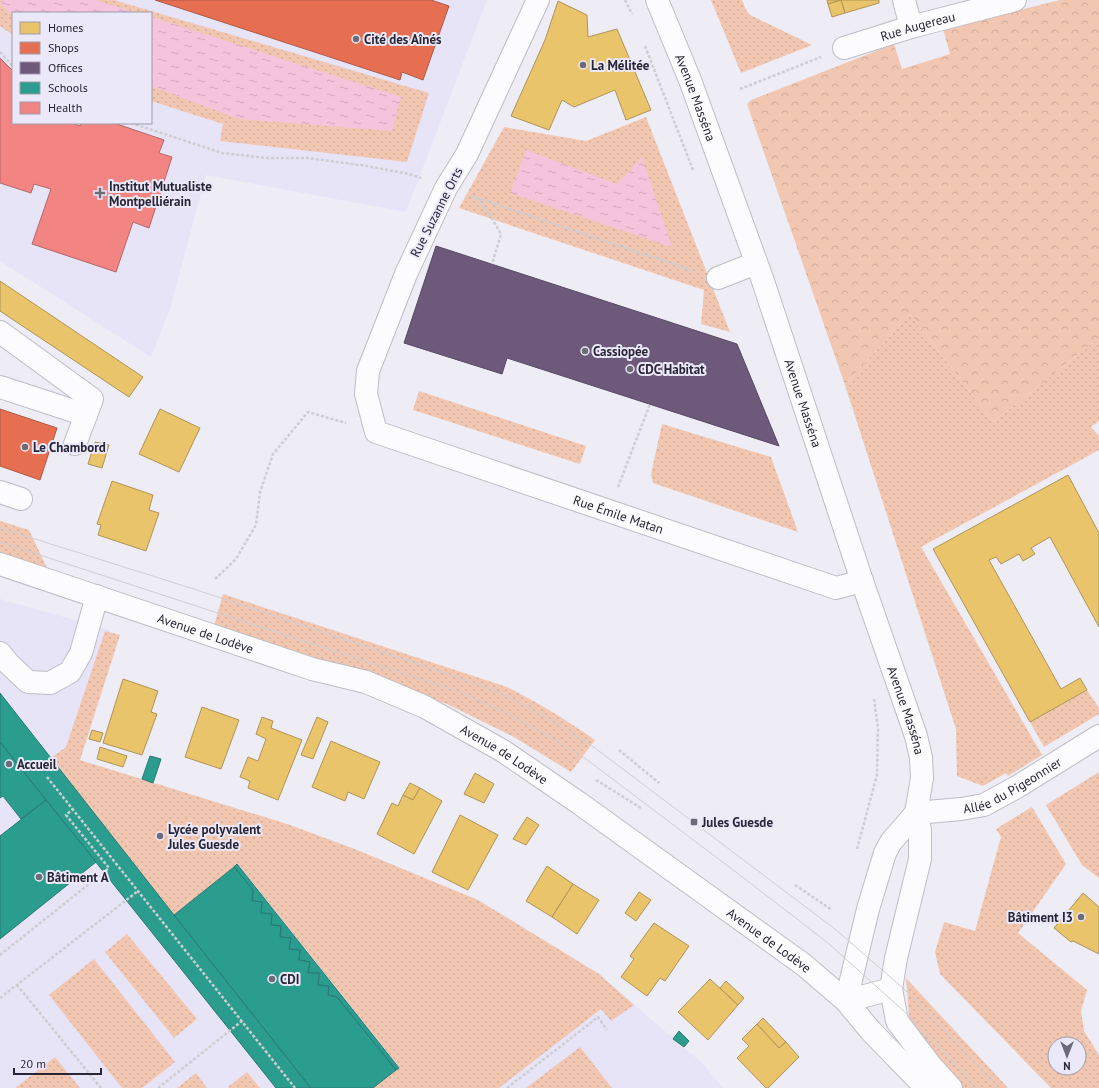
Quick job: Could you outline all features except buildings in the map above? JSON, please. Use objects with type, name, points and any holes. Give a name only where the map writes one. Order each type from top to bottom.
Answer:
[{"type":"street","name":"Rue Suzanne Orts","points":[[376,432],[366,394],[368,370],[406,274],[446,188],[467,154],[510,64],[538,0]]},
{"type":"street","name":"Avenue Masséna","points":[[657,0],[690,80],[756,263],[862,581],[916,736],[921,758],[922,778],[916,813],[920,830],[920,859],[896,958],[891,989]]},
{"type":"street","points":[[904,0],[911,27]]},
{"type":"street","name":"Rue Augereau","points":[[844,48],[911,27],[1015,0]]},
{"type":"street","points":[[718,278],[756,263]]},
{"type":"street","points":[[0,332],[92,399],[74,444]]},
{"type":"street","points":[[0,387],[86,414]]},
{"type":"street","name":"Rue Émile Matan","points":[[376,432],[836,588],[862,581]]},
{"type":"street","points":[[0,492],[21,499]]},
{"type":"street","name":"Avenue de Lodève","points":[[0,564],[312,669],[366,682],[424,707],[503,751],[579,803],[799,962],[846,1000],[870,1030],[926,1088]]},
{"type":"street","points":[[0,653],[28,682],[50,683],[70,672],[81,653],[97,596]]},
{"type":"street","name":"Allée du Pigeonnier","points":[[916,813],[961,809],[984,805],[1017,788],[1099,736]]},
{"type":"street","points":[[916,813],[901,829],[885,853],[868,909],[846,1000],[891,989],[897,1021],[931,1066],[951,1088]]},
{"type":"path","points":[[625,0],[634,17]]},
{"type":"path","points":[[643,39],[693,171]]},
{"type":"path","points":[[740,89],[844,48]]},
{"type":"path","points":[[0,52],[12,65]]},
{"type":"path","points":[[134,124],[222,153],[267,158],[308,158],[367,166],[409,174],[664,262],[718,278]]},
{"type":"path","points":[[476,198],[490,215],[501,234],[492,264]]},
{"type":"path","points":[[610,511],[650,404]]},
{"type":"path","points":[[215,579],[236,559],[256,525],[260,492],[273,454],[308,412],[376,432]]},
{"type":"path","points":[[855,855],[877,775],[878,728],[873,693]]},
{"type":"path","points":[[619,750],[659,783]]},
{"type":"path","points":[[47,777],[295,1088]]},
{"type":"path","points":[[596,780],[641,808]]},
{"type":"path","points":[[0,954],[109,868],[66,814],[73,809]]},
{"type":"path","points":[[794,885],[832,910]]},
{"type":"path","points":[[0,998],[138,891]]},
{"type":"path","points":[[17,985],[101,1088]]},
{"type":"path","points":[[507,1088],[598,1017],[607,1030]]},
{"type":"path","points":[[158,1088],[242,1021]]},
{"type":"shaded area","name":"Institut Mutualiste Montpelliérain","points":[[0,0],[487,0],[406,212],[206,175],[170,309],[151,357],[0,261]]},
{"type":"shaded area","name":"Lycée polyvalent Jules Guesde","points":[[0,599],[110,630],[71,758],[287,824],[352,848],[478,900],[599,974],[703,1064],[723,1088],[0,1088]]},
{"type":"green space","points":[[0,0],[114,0],[429,93],[407,162],[220,141],[223,124],[152,101],[152,12],[12,12],[12,34],[0,26]]},
{"type":"green space","points":[[711,0],[742,0],[750,15],[812,45],[741,73]]},
{"type":"green space","points":[[1060,0],[1099,0],[1099,338],[993,422],[910,314],[845,385],[747,104],[751,100],[894,44],[902,69],[950,54],[943,29]]},
{"type":"green space","points":[[646,117],[730,332],[701,324],[704,290],[459,208],[504,127],[586,141]]},
{"type":"green space","points":[[910,314],[993,422],[1099,338],[1099,421],[1091,427],[1099,436],[1099,450],[921,547],[1042,755],[1008,776],[1006,773],[983,786],[957,776],[956,729],[845,385]]},
{"type":"green space","points":[[419,391],[586,446],[580,464],[413,410]]},
{"type":"green space","points":[[662,424],[771,457],[798,532],[653,483],[651,474]]},
{"type":"green space","points":[[0,521],[29,530],[49,572],[0,556]]},
{"type":"green space","points":[[223,594],[507,687],[552,712],[595,740],[571,772],[514,737],[447,704],[214,626]]},
{"type":"green space","points":[[105,631],[120,635],[80,760],[287,824],[352,848],[478,900],[599,974],[634,1005],[611,1021],[601,1009],[499,1088],[373,1088],[399,1067],[238,864],[174,915],[51,758],[66,747]]},
{"type":"green space","points":[[1087,690],[1099,708],[1099,714],[1044,747],[1030,722]]},
{"type":"green space","points":[[1099,772],[1099,878],[1082,865],[1046,805]]},
{"type":"green space","points":[[1032,807],[1066,864],[1018,933],[1087,990],[1081,1011],[1084,1031],[1099,1055],[1099,1088],[1051,1088],[940,974],[935,952],[944,922],[975,931],[1001,837],[996,829]]},
{"type":"green space","points":[[127,934],[197,1019],[174,1038],[105,952]]},
{"type":"green space","points":[[94,959],[175,1062],[142,1088],[122,1088],[49,995]]},
{"type":"green space","points":[[906,978],[1008,1088],[959,1088],[910,1025]]},
{"type":"green space","points":[[580,1047],[612,1088],[526,1088]]},
{"type":"green space","points":[[55,1057],[80,1088],[15,1088]]},
{"type":"green space","points":[[247,1072],[260,1088],[228,1087]]},
{"type":"green space","points":[[196,1073],[207,1088],[177,1088]]},
{"type":"water","points":[[5,0],[96,0],[134,12],[12,12],[12,15],[0,3]]},
{"type":"water","points":[[152,17],[401,97],[392,131],[239,119],[152,86]]},
{"type":"water","points":[[526,150],[617,184],[642,157],[672,247],[510,193]]},
{"type":"tram line","points":[[0,528],[197,590],[459,678],[503,694],[548,719],[595,748],[835,929],[904,989],[998,1088]]},
{"type":"tram line","points":[[0,542],[457,691],[498,709],[542,732],[586,759],[828,943],[917,1023],[977,1088]]},
{"type":"place","name":"Cité des Aînés","points":[[356,39]]},
{"type":"place","name":"La Mélitée","points":[[583,65]]},
{"type":"place","name":"Institut Mutualiste Montpelliérain","points":[[100,193]]},
{"type":"place","name":"Cassiopée","points":[[585,351]]},
{"type":"place","name":"CDC Habitat","points":[[630,369]]},
{"type":"place","name":"Le Chambord","points":[[25,447]]},
{"type":"place","name":"Accueil","points":[[9,764]]},
{"type":"place","name":"Jules Guesde","points":[[694,822]]},
{"type":"place","name":"Lycée polyvalent Jules Guesde","points":[[160,836]]},
{"type":"place","name":"Bâtiment A","points":[[39,877]]},
{"type":"place","name":"Bâtiment I3","points":[[1081,917]]},
{"type":"place","name":"CDI","points":[[272,979]]}]
